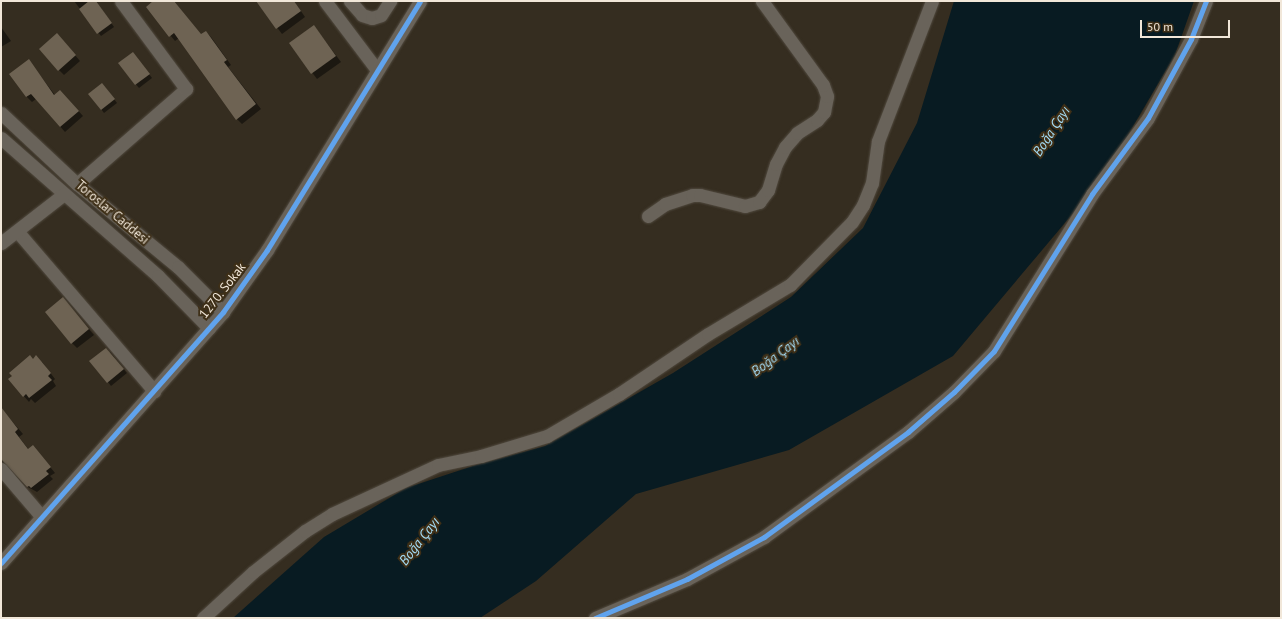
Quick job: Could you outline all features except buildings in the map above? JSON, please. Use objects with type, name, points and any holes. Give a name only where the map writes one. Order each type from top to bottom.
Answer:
[{"type":"street","points":[[77,184],[186,89],[122,1]]},
{"type":"street","points":[[325,1],[377,70]]},
{"type":"street","points":[[350,1],[362,15],[372,18],[384,12],[390,1]]},
{"type":"street","name":"1270. Sokak","points":[[1,563],[222,312],[268,250],[420,1]]},
{"type":"street","points":[[648,216],[665,204],[692,196],[700,195],[745,206],[759,202],[768,190],[776,164],[785,147],[797,133],[817,120],[824,112],[827,96],[823,85],[762,1]]},
{"type":"street","points":[[203,618],[253,572],[305,531],[332,514],[438,465],[481,456],[547,436],[619,394],[708,334],[790,285],[852,222],[863,205],[872,183],[878,141],[932,1]]},
{"type":"street","points":[[595,618],[687,579],[764,537],[908,432],[954,392],[994,352],[1092,194],[1148,118],[1191,39],[1206,1]]},
{"type":"street","name":"Toroslar Caddesi","points":[[1,113],[77,184],[178,267],[222,312]]},
{"type":"street","name":"Toroslar Caddesi","points":[[1,138],[158,276],[209,328]]},
{"type":"street","points":[[1,243],[64,194]]},
{"type":"street","points":[[17,231],[154,391]]},
{"type":"street","points":[[1,469],[42,517]]},
{"type":"water","name":"Boğa Çayı","points":[[954,1],[1194,1],[1175,55],[1118,152],[1080,205],[953,356],[789,450],[636,494],[536,581],[480,618],[233,618],[324,537],[406,488],[476,465],[545,446],[673,373],[791,297],[863,228],[917,123]]},
{"type":"cycle path","points":[[1,563],[223,312],[267,250],[420,1]]},
{"type":"cycle path","points":[[595,618],[687,579],[764,537],[908,432],[954,392],[994,351],[1092,194],[1148,118],[1191,39],[1206,1]]}]
